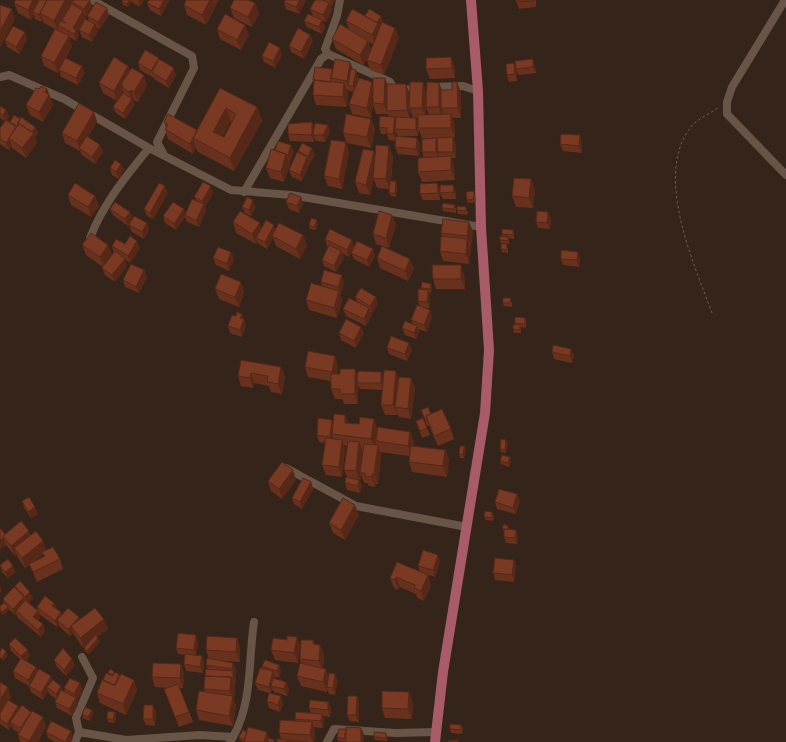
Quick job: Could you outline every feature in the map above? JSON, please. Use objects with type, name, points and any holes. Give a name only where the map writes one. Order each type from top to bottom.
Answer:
[{"type":"main road","points":[[436,737],[444,672],[485,413],[489,350],[481,227],[478,91],[471,0]]},
{"type":"street","points":[[92,0],[192,56],[194,68],[158,142],[164,154]]},
{"type":"street","points":[[340,0],[337,16],[326,49],[328,54],[390,82],[396,91],[463,86],[478,91]]},
{"type":"street","points":[[785,0],[732,87],[727,102],[727,114],[786,175]]},
{"type":"street","points":[[244,192],[321,59],[328,54]]},
{"type":"street","points":[[0,77],[9,75],[64,99],[222,187],[244,192],[291,196],[481,227]]},
{"type":"street","points":[[90,238],[96,222],[122,181],[149,148]]},
{"type":"street","points":[[286,468],[356,506],[467,527]]},
{"type":"street","points":[[79,732],[126,740],[200,735],[232,739],[242,720],[250,674],[250,646],[254,622]]},
{"type":"street","points":[[75,742],[79,732],[76,718],[93,678],[82,658]]},
{"type":"street","points":[[327,742],[334,729],[436,737]]},
{"type":"path","points":[[712,313],[685,240],[675,178],[680,144],[691,126],[727,102]]},
{"type":"building","points":[[16,0],[33,0],[28,10],[14,3]]},
{"type":"building","points":[[39,0],[47,0],[39,15],[33,12]]},
{"type":"building","points":[[47,0],[65,0],[54,21],[40,13]]},
{"type":"building","points":[[73,0],[90,0],[84,9],[72,2]]},
{"type":"building","points":[[123,0],[129,0],[127,4],[122,2]]},
{"type":"building","points":[[149,0],[164,0],[159,9],[147,3]]},
{"type":"building","points":[[186,0],[210,0],[202,15],[184,5]]},
{"type":"building","points":[[234,0],[248,0],[255,3],[248,17],[230,8]]},
{"type":"building","points":[[285,0],[300,0],[296,7],[284,2]]},
{"type":"building","points":[[315,0],[329,3],[323,15],[310,9]]},
{"type":"building","points":[[516,0],[534,0],[534,1],[516,2]]},
{"type":"building","points":[[96,2],[107,8],[98,22],[87,16]]},
{"type":"building","points":[[72,4],[83,11],[73,28],[76,30],[74,34],[58,25],[61,21],[66,23],[62,20]]},
{"type":"building","points":[[0,5],[12,9],[0,31]]},
{"type":"building","points":[[352,9],[378,23],[372,35],[346,21]]},
{"type":"building","points":[[369,9],[381,16],[377,23],[365,16]]},
{"type":"building","points":[[225,14],[245,25],[237,40],[217,29]]},
{"type":"building","points":[[308,14],[322,20],[319,27],[304,21]]},
{"type":"building","points":[[85,19],[95,24],[89,35],[79,30]]},
{"type":"building","points":[[382,22],[395,28],[381,65],[367,60]]},
{"type":"building","points":[[340,24],[368,41],[360,55],[332,39]]},
{"type":"building","points":[[13,26],[25,32],[16,47],[5,40]]},
{"type":"building","points":[[298,28],[310,35],[301,52],[289,46]]},
{"type":"building","points":[[55,29],[69,36],[54,63],[41,56]]},
{"type":"building","points":[[269,42],[280,48],[273,61],[262,56]]},
{"type":"building","points":[[145,50],[159,58],[151,71],[138,63]]},
{"type":"building","points":[[114,57],[128,66],[114,91],[99,83]]},
{"type":"building","points":[[451,57],[452,68],[426,69],[426,58]]},
{"type":"building","points":[[65,58],[82,66],[76,78],[59,70]]},
{"type":"building","points":[[159,59],[174,68],[166,81],[152,72]]},
{"type":"building","points":[[335,59],[350,62],[347,81],[331,78]]},
{"type":"building","points":[[533,59],[533,67],[516,69],[515,61]]},
{"type":"building","points":[[514,63],[515,74],[507,75],[506,64]]},
{"type":"building","points":[[315,67],[332,69],[330,82],[313,80]]},
{"type":"building","points":[[132,68],[144,75],[134,92],[131,90],[129,92],[121,84]]},
{"type":"building","points":[[351,69],[356,70],[353,86],[348,85]]},
{"type":"building","points":[[359,78],[372,82],[367,108],[349,104]]},
{"type":"building","points":[[373,78],[385,78],[384,104],[373,103]]},
{"type":"building","points":[[314,80],[344,83],[343,97],[313,95]]},
{"type":"building","points":[[410,82],[423,82],[422,108],[409,108]]},
{"type":"building","points":[[427,82],[439,83],[439,107],[426,107]]},
{"type":"building","points":[[452,82],[457,82],[458,108],[441,108],[441,90],[452,90]]},
{"type":"building","points":[[387,84],[406,84],[407,110],[387,111]]},
{"type":"building","points":[[41,86],[47,89],[45,92],[49,95],[39,112],[26,105],[36,88],[39,89]]},
{"type":"building","points":[[220,88],[257,107],[230,158],[193,138]],"holes":[[[226,108],[236,114],[224,137],[213,132]]]},
{"type":"building","points":[[123,93],[132,99],[123,113],[113,107]]},
{"type":"building","points":[[79,103],[94,112],[77,141],[62,133]]},
{"type":"building","points":[[0,106],[6,110],[3,115],[0,113]]},
{"type":"building","points":[[168,114],[197,130],[190,144],[165,129],[168,125],[164,122]]},
{"type":"building","points":[[346,114],[371,119],[367,137],[343,133]]},
{"type":"building","points":[[451,114],[451,128],[418,128],[418,115]]},
{"type":"building","points":[[14,115],[20,119],[17,126],[10,122]]},
{"type":"building","points":[[380,116],[395,117],[393,134],[387,133],[387,128],[379,127]]},
{"type":"building","points":[[21,117],[35,127],[32,132],[18,123]]},
{"type":"building","points":[[396,117],[416,118],[416,130],[395,129]]},
{"type":"building","points":[[6,120],[16,127],[6,143],[0,139],[0,128]]},
{"type":"building","points":[[312,122],[312,135],[288,134],[288,124]]},
{"type":"building","points":[[315,123],[328,125],[323,135],[313,135]]},
{"type":"building","points":[[19,124],[34,133],[22,148],[9,138]]},
{"type":"building","points":[[561,134],[580,135],[579,146],[560,144]]},
{"type":"building","points":[[87,136],[100,145],[92,157],[79,148]]},
{"type":"building","points":[[396,136],[417,138],[416,149],[395,147]]},
{"type":"building","points":[[453,137],[453,152],[438,152],[437,138]]},
{"type":"building","points":[[436,138],[436,152],[422,152],[422,139]]},
{"type":"building","points":[[331,140],[346,142],[339,179],[324,176]]},
{"type":"building","points":[[278,141],[291,145],[288,155],[275,150]]},
{"type":"building","points":[[302,143],[312,148],[308,156],[298,151]]},
{"type":"building","points":[[376,145],[389,146],[386,179],[373,178]]},
{"type":"building","points":[[271,149],[286,154],[281,172],[266,168]]},
{"type":"building","points":[[363,149],[374,151],[366,185],[355,182]]},
{"type":"building","points":[[297,152],[307,157],[300,175],[289,170]]},
{"type":"building","points":[[451,156],[451,170],[418,172],[418,158]]},
{"type":"building","points":[[115,160],[121,164],[116,172],[110,168]]},
{"type":"building","points":[[514,178],[531,179],[529,198],[512,196]]},
{"type":"building","points":[[390,181],[396,181],[395,193],[389,193]]},
{"type":"building","points":[[203,182],[211,186],[202,201],[194,197]]},
{"type":"building","points":[[75,183],[95,196],[88,207],[68,195]]},
{"type":"building","points":[[159,183],[165,186],[150,213],[144,209]]},
{"type":"building","points":[[437,183],[438,193],[420,194],[420,184]]},
{"type":"building","points":[[440,185],[453,185],[454,192],[440,193]]},
{"type":"building","points":[[474,191],[474,199],[467,200],[466,192]]},
{"type":"building","points":[[290,193],[301,197],[297,206],[286,202]]},
{"type":"building","points":[[247,197],[253,200],[249,210],[242,207]]},
{"type":"building","points":[[192,199],[204,204],[196,221],[185,215]]},
{"type":"building","points":[[115,202],[130,212],[125,219],[110,209]]},
{"type":"building","points":[[173,202],[184,209],[174,224],[163,216]]},
{"type":"building","points":[[443,203],[455,205],[454,209],[442,208]]},
{"type":"building","points":[[457,206],[466,207],[466,211],[457,210]]},
{"type":"building","points":[[240,211],[260,223],[252,234],[233,222]]},
{"type":"building","points":[[379,211],[392,215],[386,238],[373,234]]},
{"type":"building","points":[[537,211],[548,212],[547,223],[536,222]]},
{"type":"building","points":[[134,216],[147,223],[142,232],[129,225]]},
{"type":"building","points":[[311,218],[317,220],[314,227],[309,225]]},
{"type":"building","points":[[443,219],[469,222],[467,236],[441,233]]},
{"type":"building","points":[[266,220],[274,225],[265,242],[256,238]]},
{"type":"building","points":[[279,223],[303,235],[296,249],[272,236]]},
{"type":"building","points":[[330,229],[352,240],[347,250],[325,239]]},
{"type":"building","points":[[502,229],[513,230],[513,235],[502,234]]},
{"type":"building","points":[[91,233],[108,245],[100,257],[82,245]]},
{"type":"building","points":[[130,236],[137,241],[128,256],[112,246],[116,239],[125,244]]},
{"type":"building","points":[[441,236],[467,239],[466,254],[440,251]]},
{"type":"building","points":[[500,236],[508,237],[508,241],[500,240]]},
{"type":"building","points":[[357,241],[373,249],[367,260],[351,253]]},
{"type":"building","points":[[501,244],[507,244],[507,250],[501,249]]},
{"type":"building","points":[[329,245],[341,251],[334,266],[322,260]]},
{"type":"building","points":[[382,246],[410,259],[405,271],[377,258]]},
{"type":"building","points":[[218,247],[231,252],[227,264],[213,258]]},
{"type":"building","points":[[561,250],[578,252],[577,260],[561,259]]},
{"type":"building","points":[[115,251],[125,259],[112,275],[102,268]]},
{"type":"building","points":[[131,264],[144,270],[136,287],[123,280]]},
{"type":"building","points":[[432,265],[461,265],[461,279],[433,279]]},
{"type":"building","points":[[324,270],[342,275],[338,287],[321,282]]},
{"type":"building","points":[[221,274],[241,282],[235,297],[215,289]]},
{"type":"building","points":[[422,282],[431,284],[430,289],[421,288]]},
{"type":"building","points":[[311,283],[339,291],[334,308],[306,300]]},
{"type":"building","points":[[361,288],[376,297],[370,306],[355,297]]},
{"type":"building","points":[[418,289],[428,290],[427,302],[418,301]]},
{"type":"building","points":[[349,298],[369,308],[364,319],[343,309]]},
{"type":"building","points":[[503,298],[511,298],[510,303],[503,303]]},
{"type":"building","points":[[417,305],[430,310],[424,325],[411,320]]},
{"type":"building","points":[[237,312],[242,314],[240,318],[244,319],[240,330],[228,326],[232,315],[236,316]]},
{"type":"building","points":[[515,317],[525,318],[525,324],[515,323]]},
{"type":"building","points":[[346,319],[361,327],[354,341],[339,333]]},
{"type":"building","points":[[405,321],[417,326],[414,333],[402,328]]},
{"type":"building","points":[[513,325],[520,325],[520,330],[513,329]]},
{"type":"building","points":[[391,336],[409,343],[405,354],[387,348]]},
{"type":"building","points":[[553,345],[571,349],[570,356],[552,352]]},
{"type":"building","points":[[308,351],[335,356],[332,372],[305,367]]},
{"type":"building","points":[[241,360],[281,367],[278,384],[267,382],[268,376],[251,373],[250,378],[238,376]]},
{"type":"building","points":[[340,369],[355,369],[355,394],[340,394],[340,389],[331,389],[331,374],[340,374]]},
{"type":"building","points":[[384,370],[396,371],[393,405],[381,405]]},
{"type":"building","points":[[358,371],[381,372],[381,383],[357,383]]},
{"type":"building","points":[[399,377],[411,378],[408,409],[395,407]]},
{"type":"building","points":[[428,407],[431,414],[426,416],[427,419],[425,419],[421,410]]},
{"type":"building","points":[[442,409],[451,429],[434,436],[426,416]]},
{"type":"building","points":[[334,414],[345,415],[345,423],[359,424],[360,417],[374,419],[371,439],[332,434]]},
{"type":"building","points":[[318,418],[332,420],[330,437],[317,435]]},
{"type":"building","points":[[423,418],[427,428],[420,431],[416,421]]},
{"type":"building","points":[[378,427],[410,432],[408,446],[376,441]]},
{"type":"building","points":[[326,438],[342,440],[339,467],[322,465]]},
{"type":"building","points":[[501,439],[506,440],[505,450],[500,449]]},
{"type":"building","points":[[348,441],[359,442],[356,471],[344,470]]},
{"type":"building","points":[[364,444],[378,445],[372,477],[365,476],[365,473],[360,473]]},
{"type":"building","points":[[411,446],[445,450],[443,466],[409,462]]},
{"type":"building","points":[[460,446],[464,446],[463,455],[459,454]]},
{"type":"building","points":[[502,455],[510,457],[508,463],[500,461]]},
{"type":"building","points":[[282,462],[293,470],[279,489],[268,481]]},
{"type":"building","points":[[346,477],[359,480],[358,486],[345,483]]},
{"type":"building","points":[[303,478],[311,482],[300,502],[292,498]]},
{"type":"building","points":[[499,489],[517,494],[513,508],[495,502]]},
{"type":"building","points":[[29,497],[35,507],[28,512],[22,501]]},
{"type":"building","points":[[343,498],[355,505],[341,530],[329,523]]},
{"type":"building","points":[[485,511],[492,512],[492,518],[484,517]]},
{"type":"building","points":[[21,521],[29,531],[11,546],[3,536]]},
{"type":"building","points":[[504,524],[508,526],[507,530],[502,528]]},
{"type":"building","points":[[0,528],[5,534],[0,540]]},
{"type":"building","points":[[504,529],[516,530],[515,538],[504,537]]},
{"type":"building","points":[[36,531],[43,541],[22,558],[14,548]]},
{"type":"building","points":[[53,547],[60,559],[33,572],[29,564],[45,556],[42,552]]},
{"type":"building","points":[[423,550],[438,555],[433,570],[418,566]]},
{"type":"building","points":[[495,558],[514,560],[512,575],[493,573]]},
{"type":"building","points":[[8,559],[13,566],[5,572],[0,565]]},
{"type":"building","points":[[397,562],[428,575],[421,591],[414,588],[415,585],[396,577],[395,580],[390,578]]},
{"type":"building","points":[[20,581],[30,592],[25,597],[15,586]]},
{"type":"building","points":[[14,587],[24,597],[13,609],[3,599]]},
{"type":"building","points":[[45,596],[54,603],[52,606],[61,612],[55,621],[37,607]]},
{"type":"building","points":[[25,600],[38,611],[33,617],[43,624],[38,630],[16,611]]},
{"type":"building","points":[[4,603],[8,607],[2,612],[0,606]]},
{"type":"building","points":[[68,608],[79,617],[68,629],[57,620]]},
{"type":"building","points":[[95,608],[104,619],[80,638],[71,626]]},
{"type":"building","points":[[178,633],[196,635],[194,650],[176,648]]},
{"type":"building","points":[[95,635],[98,638],[87,651],[84,648]]},
{"type":"building","points":[[207,636],[237,638],[236,652],[206,650]]},
{"type":"building","points":[[287,636],[297,637],[294,653],[271,650],[273,638],[287,640]]},
{"type":"building","points":[[15,638],[28,650],[21,656],[9,644]]},
{"type":"building","points":[[301,640],[313,640],[313,644],[320,645],[319,661],[300,659]]},
{"type":"building","points":[[2,648],[6,651],[2,659],[0,651]]},
{"type":"building","points":[[63,648],[72,659],[64,670],[54,660]]},
{"type":"building","points":[[185,654],[202,656],[200,667],[184,664]]},
{"type":"building","points":[[21,658],[36,667],[28,680],[13,671]]},
{"type":"building","points":[[207,658],[233,663],[232,669],[206,665]]},
{"type":"building","points":[[265,660],[279,665],[277,671],[262,666]]},
{"type":"building","points":[[153,663],[181,664],[180,678],[152,677]]},
{"type":"building","points":[[300,663],[326,669],[323,682],[297,676]]},
{"type":"building","points":[[260,668],[273,671],[269,687],[255,683]]},
{"type":"building","points":[[39,669],[51,676],[41,693],[29,686]]},
{"type":"building","points":[[111,669],[115,673],[112,675],[108,672]]},
{"type":"building","points":[[206,669],[233,671],[233,679],[231,677],[205,676]]},
{"type":"building","points":[[114,672],[119,674],[115,685],[103,680],[106,673],[113,676]]},
{"type":"building","points":[[329,673],[335,674],[333,688],[327,687]]},
{"type":"building","points":[[121,674],[134,680],[123,704],[97,693],[102,680],[115,686]]},
{"type":"building","points":[[205,676],[231,677],[230,691],[204,689]]},
{"type":"building","points":[[70,678],[80,683],[74,694],[64,688]]},
{"type":"building","points":[[273,678],[286,682],[284,689],[271,686]]},
{"type":"building","points":[[53,680],[61,686],[56,694],[47,687]]},
{"type":"building","points":[[0,682],[8,687],[0,700]]},
{"type":"building","points":[[178,684],[189,712],[175,717],[164,689]]},
{"type":"building","points":[[61,690],[76,698],[69,709],[55,702]]},
{"type":"building","points":[[199,691],[233,696],[229,716],[196,710]]},
{"type":"building","points":[[382,691],[409,692],[408,709],[382,708]]},
{"type":"building","points":[[269,693],[281,696],[278,705],[267,701]]},
{"type":"building","points":[[348,696],[357,696],[356,715],[347,715]]},
{"type":"building","points":[[8,700],[18,706],[7,724],[0,719],[0,713]]},
{"type":"building","points":[[310,700],[328,702],[328,710],[309,708]]},
{"type":"building","points":[[22,705],[31,712],[20,728],[10,722]]},
{"type":"building","points":[[144,705],[153,705],[153,719],[143,719]]},
{"type":"building","points":[[85,707],[92,710],[88,717],[82,714]]},
{"type":"building","points":[[32,711],[43,717],[29,741],[18,735]]},
{"type":"building","points":[[108,711],[115,712],[113,720],[107,718]]},
{"type":"building","points":[[296,712],[322,714],[321,721],[295,719]]},
{"type":"building","points":[[280,720],[312,722],[310,735],[279,733]]},
{"type":"building","points":[[51,721],[71,731],[65,742],[46,732]]},
{"type":"building","points":[[450,724],[461,725],[461,730],[450,729]]},
{"type":"building","points":[[248,727],[267,732],[264,742],[244,742]]},
{"type":"building","points":[[346,727],[361,728],[361,742],[346,742]]},
{"type":"building","points":[[339,729],[346,729],[344,739],[337,737]]},
{"type":"building","points":[[243,730],[247,732],[244,740],[239,737]]},
{"type":"building","points":[[374,732],[386,733],[386,738],[374,737]]},
{"type":"building","points":[[269,738],[274,740],[274,742],[268,742]]},
{"type":"building","points":[[277,739],[287,740],[287,742],[277,742]]},
{"type":"building","points":[[289,740],[308,742],[289,742]]}]
